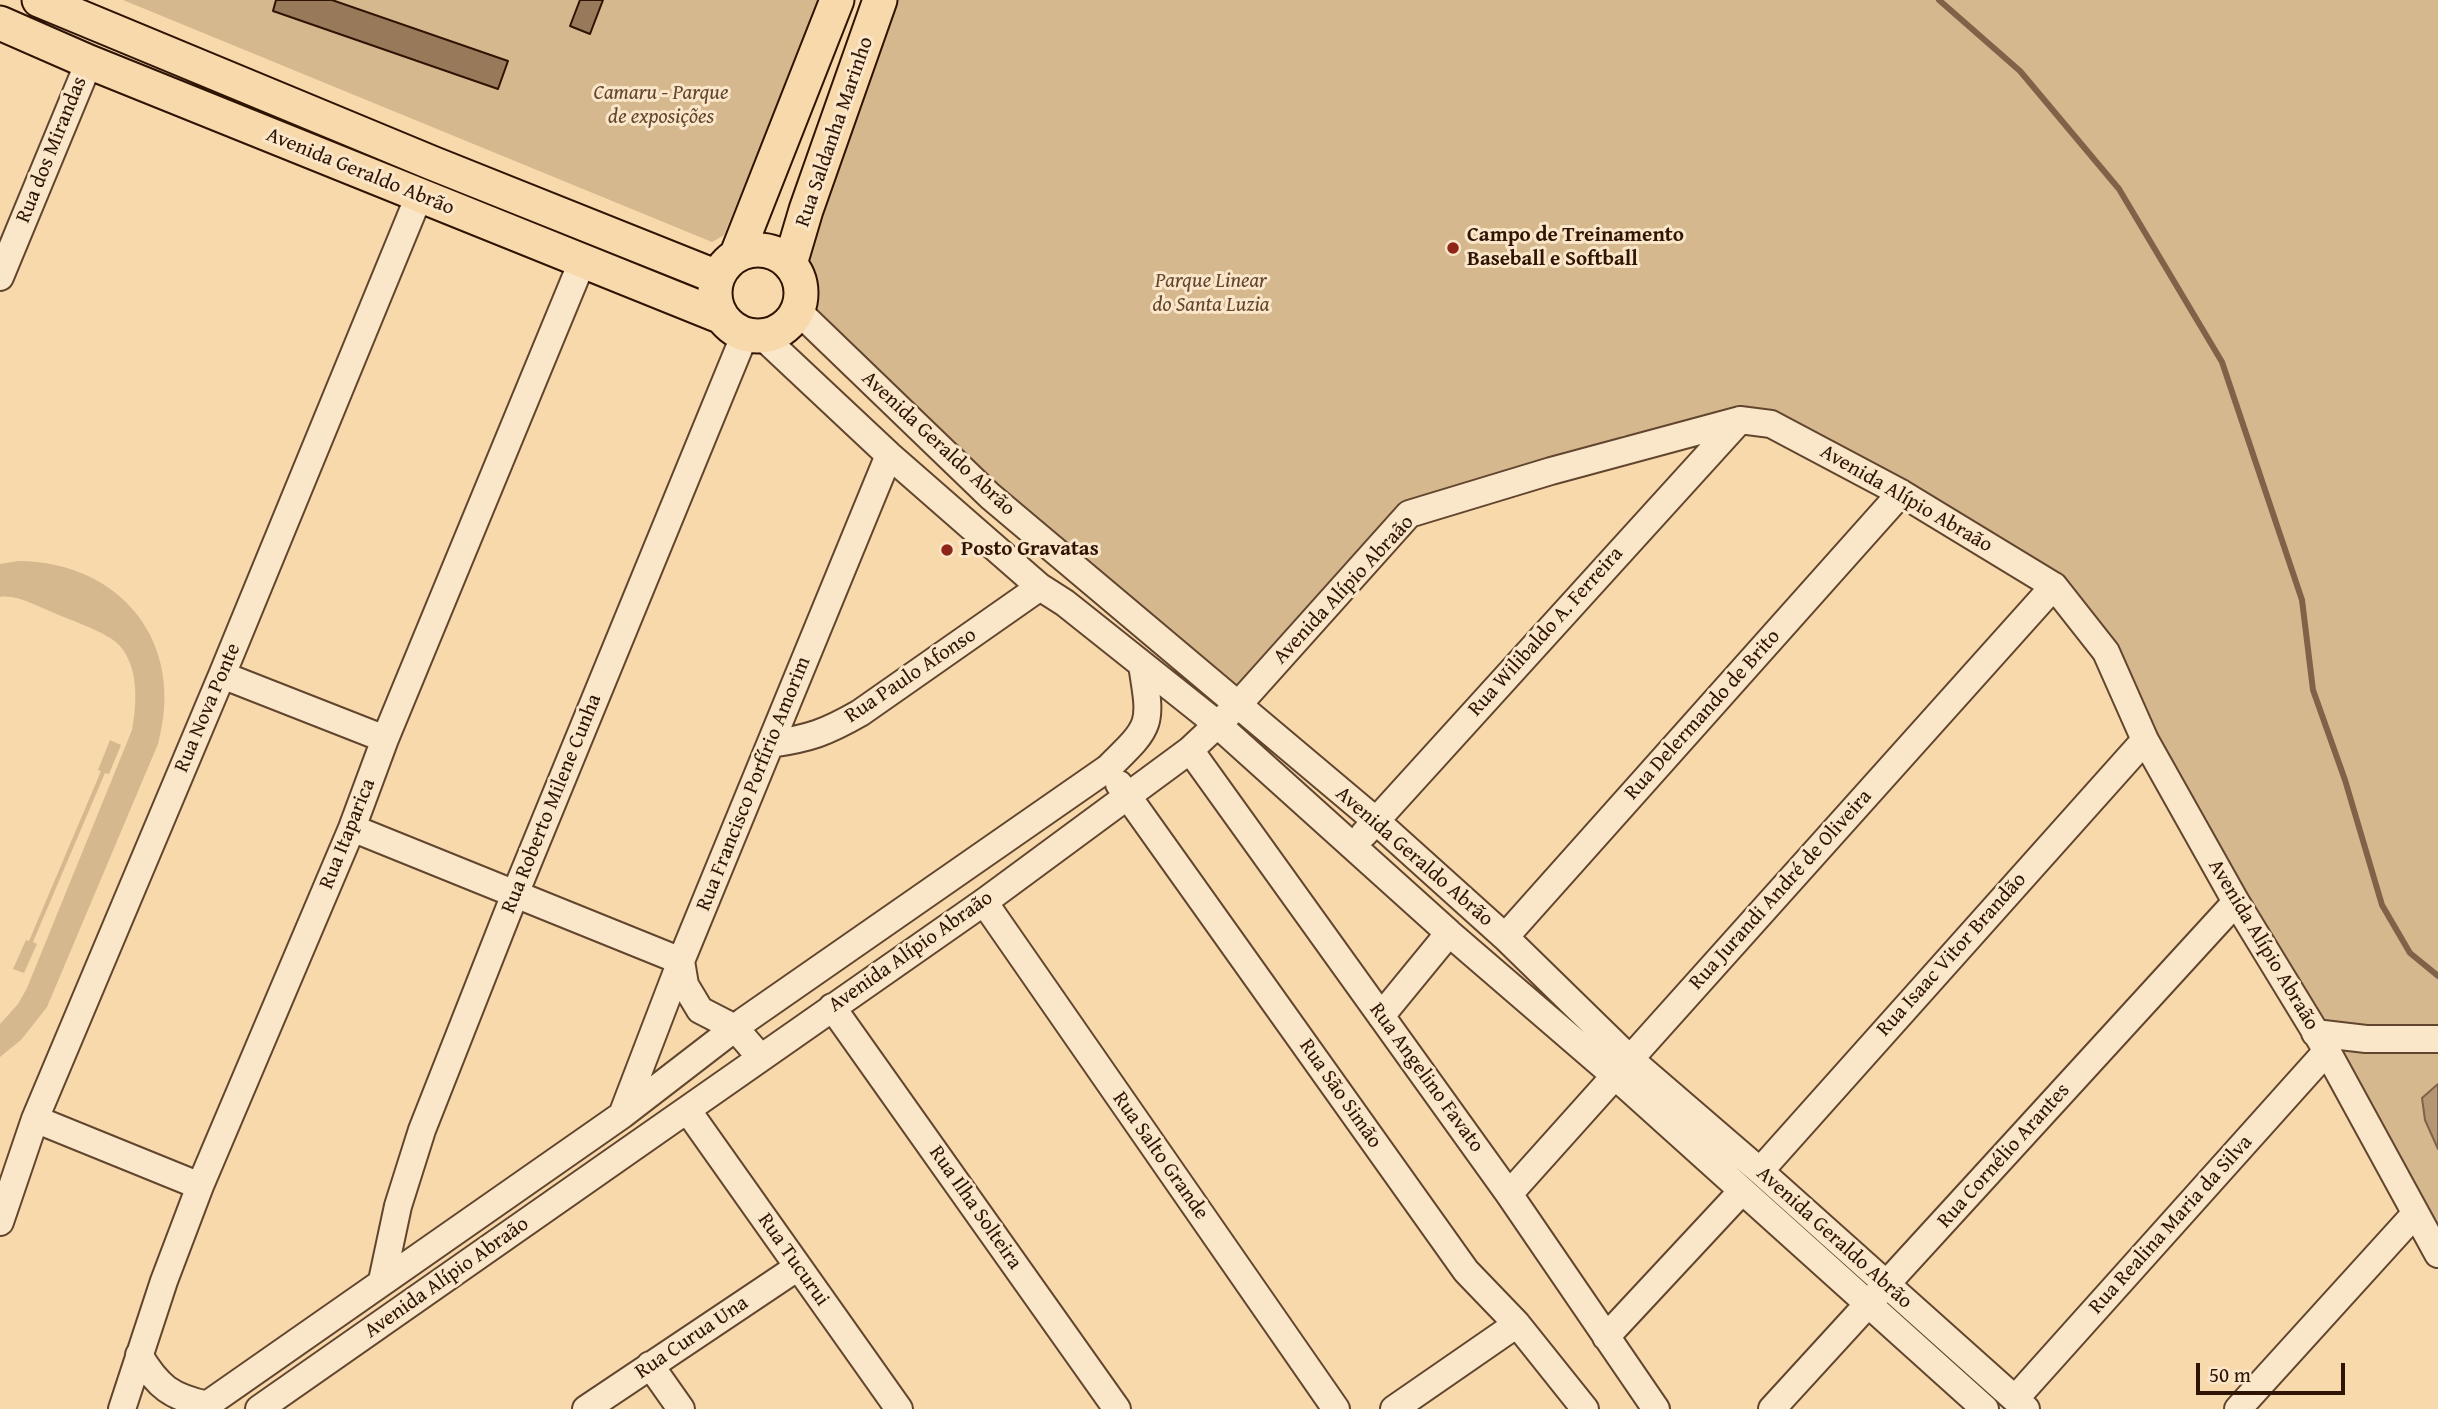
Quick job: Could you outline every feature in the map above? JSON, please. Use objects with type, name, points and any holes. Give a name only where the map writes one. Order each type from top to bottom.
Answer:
[{"type":"main road","name":"Avenida Geraldo Abrão","points":[[39,0],[432,163],[727,266],[750,250],[778,254],[790,264]]},
{"type":"main road","points":[[790,264],[798,276],[802,291],[798,311],[782,329],[743,329],[715,301],[715,287],[727,266],[837,0]]},
{"type":"main road","name":"Rua Saldanha Marinho","points":[[790,264],[806,210],[880,0]]},
{"type":"main road","name":"Avenida Geraldo Abrão","points":[[0,23],[89,62],[743,329]]},
{"type":"main road","points":[[419,196],[432,163]]},
{"type":"street","name":"Rua dos Mirandas","points":[[0,278],[89,62]]},
{"type":"street","name":"Rua Nova Ponte","points":[[0,1222],[35,1119],[222,675],[419,196]]},
{"type":"street","name":"Rua Itaparica","points":[[122,1409],[164,1281],[200,1186],[352,828],[385,739],[582,262]]},
{"type":"street","name":"Avenida Geraldo Abrão","points":[[798,311],[990,496],[1374,820],[1505,937],[1622,1068],[1742,1191],[2020,1404]]},
{"type":"street","name":"Avenida Geraldo Abrão","points":[[743,329],[1040,587],[1065,603],[1217,724],[1449,933],[1760,1171],[1984,1409]]},
{"type":"street","name":"Rua Roberto Milene Cunha","points":[[382,1281],[409,1168],[515,894],[743,329]]},
{"type":"street","name":"Avenida Alípio Abraão","points":[[259,1409],[984,902],[1190,750],[1237,706],[1409,514],[1551,471],[1740,420],[1771,424],[1901,493],[2054,586],[2106,652],[2145,740],[2236,902],[2321,1042],[2438,1254]]},
{"type":"street","name":"Rua Wilibaldo A. Ferreira","points":[[1354,846],[1374,820],[1740,420]]},
{"type":"street","name":"Rua Francisco Porfírio Amorim","points":[[622,1115],[681,961],[889,454]]},
{"type":"street","name":"Rua Delermando de Brito","points":[[1505,937],[1901,493]]},
{"type":"street","points":[[967,521],[990,496]]},
{"type":"street","name":"Rua Jurandi André de Oliveira","points":[[1509,1194],[2054,586]]},
{"type":"street","name":"Rua Paulo Afonso","points":[[771,744],[808,739],[841,724],[1040,587]]},
{"type":"street","name":"Avenida Alípio Abraão","points":[[139,1356],[149,1373],[165,1390],[204,1407],[622,1115],[736,1028],[1108,768],[1137,739],[1146,724],[1149,706],[1142,665]]},
{"type":"street","points":[[222,675],[385,739]]},
{"type":"street","name":"Rua Isaac Vitor Brandão","points":[[1760,1171],[2145,740]]},
{"type":"street","name":"Rua Angelino Favato","points":[[1190,750],[1509,1194],[1606,1336],[1643,1405]]},
{"type":"street","name":"Rua São Simão","points":[[1108,768],[1466,1271],[1517,1324],[1586,1409]]},
{"type":"street","points":[[352,828],[681,961],[685,985],[700,1010],[736,1028],[761,1058]]},
{"type":"street","name":"Rua Salto Grande","points":[[984,902],[1336,1409]]},
{"type":"street","name":"Rua Cornélio Arantes","points":[[1772,1409],[2236,902]]},
{"type":"street","points":[[1381,1016],[1449,933]]},
{"type":"street","name":"Rua Ilha Solteira","points":[[832,1007],[1117,1409]]},
{"type":"street","points":[[2321,1042],[2438,1039]]},
{"type":"street","name":"Rua Realina Maria da Silva","points":[[2020,1404],[2321,1042]]},
{"type":"street","name":"Rua Tucurui","points":[[688,1111],[899,1409]]},
{"type":"street","points":[[35,1119],[200,1186]]},
{"type":"street","points":[[1606,1336],[1742,1191]]},
{"type":"street","points":[[2238,1409],[2415,1214]]},
{"type":"street","name":"Rua Curua Una","points":[[586,1409],[798,1267]]},
{"type":"street","points":[[1394,1409],[1517,1324]]},
{"type":"street","points":[[650,1365],[681,1409]]},
{"type":"green space","name":"Camaru - Parque de exposições","points":[[123,0],[820,0],[724,235],[712,242]]},
{"type":"green space","name":"Parque Linear do Santa Luzia","points":[[880,0],[2438,0],[2438,1254],[2054,586],[1771,424],[1636,437],[1624,435],[1551,471],[1409,514],[1237,706],[1092,581],[809,304],[797,262]]},
{"type":"green space","points":[[18,561],[55,565],[88,576],[115,593],[138,615],[153,642],[163,673],[164,707],[158,744],[47,1007],[21,1040],[0,1057],[0,1024],[18,1004],[27,988],[132,730],[135,709],[131,665],[114,641],[26,601],[0,597],[0,564]]},
{"type":"green space","points":[[110,740],[121,745],[109,774],[105,773],[33,942],[37,944],[24,973],[13,969],[26,940],[29,941],[101,771],[98,770]]},
{"type":"shaded area","points":[[2438,1084],[2438,1149],[2425,1120],[2422,1098]]},
{"type":"building","points":[[276,0],[332,0],[508,61],[498,89],[273,11]]},
{"type":"building","points":[[580,0],[603,0],[590,34],[570,26]]},
{"type":"waterway","points":[[1939,0],[2020,71],[2119,189],[2222,362],[2302,600],[2313,690],[2345,780],[2382,905],[2410,953],[2438,976]]},
{"type":"place","name":"Campo de Treinamento Baseball e Softball","points":[[1453,248]]},
{"type":"place","name":"Posto Gravatas","points":[[947,550]]}]
